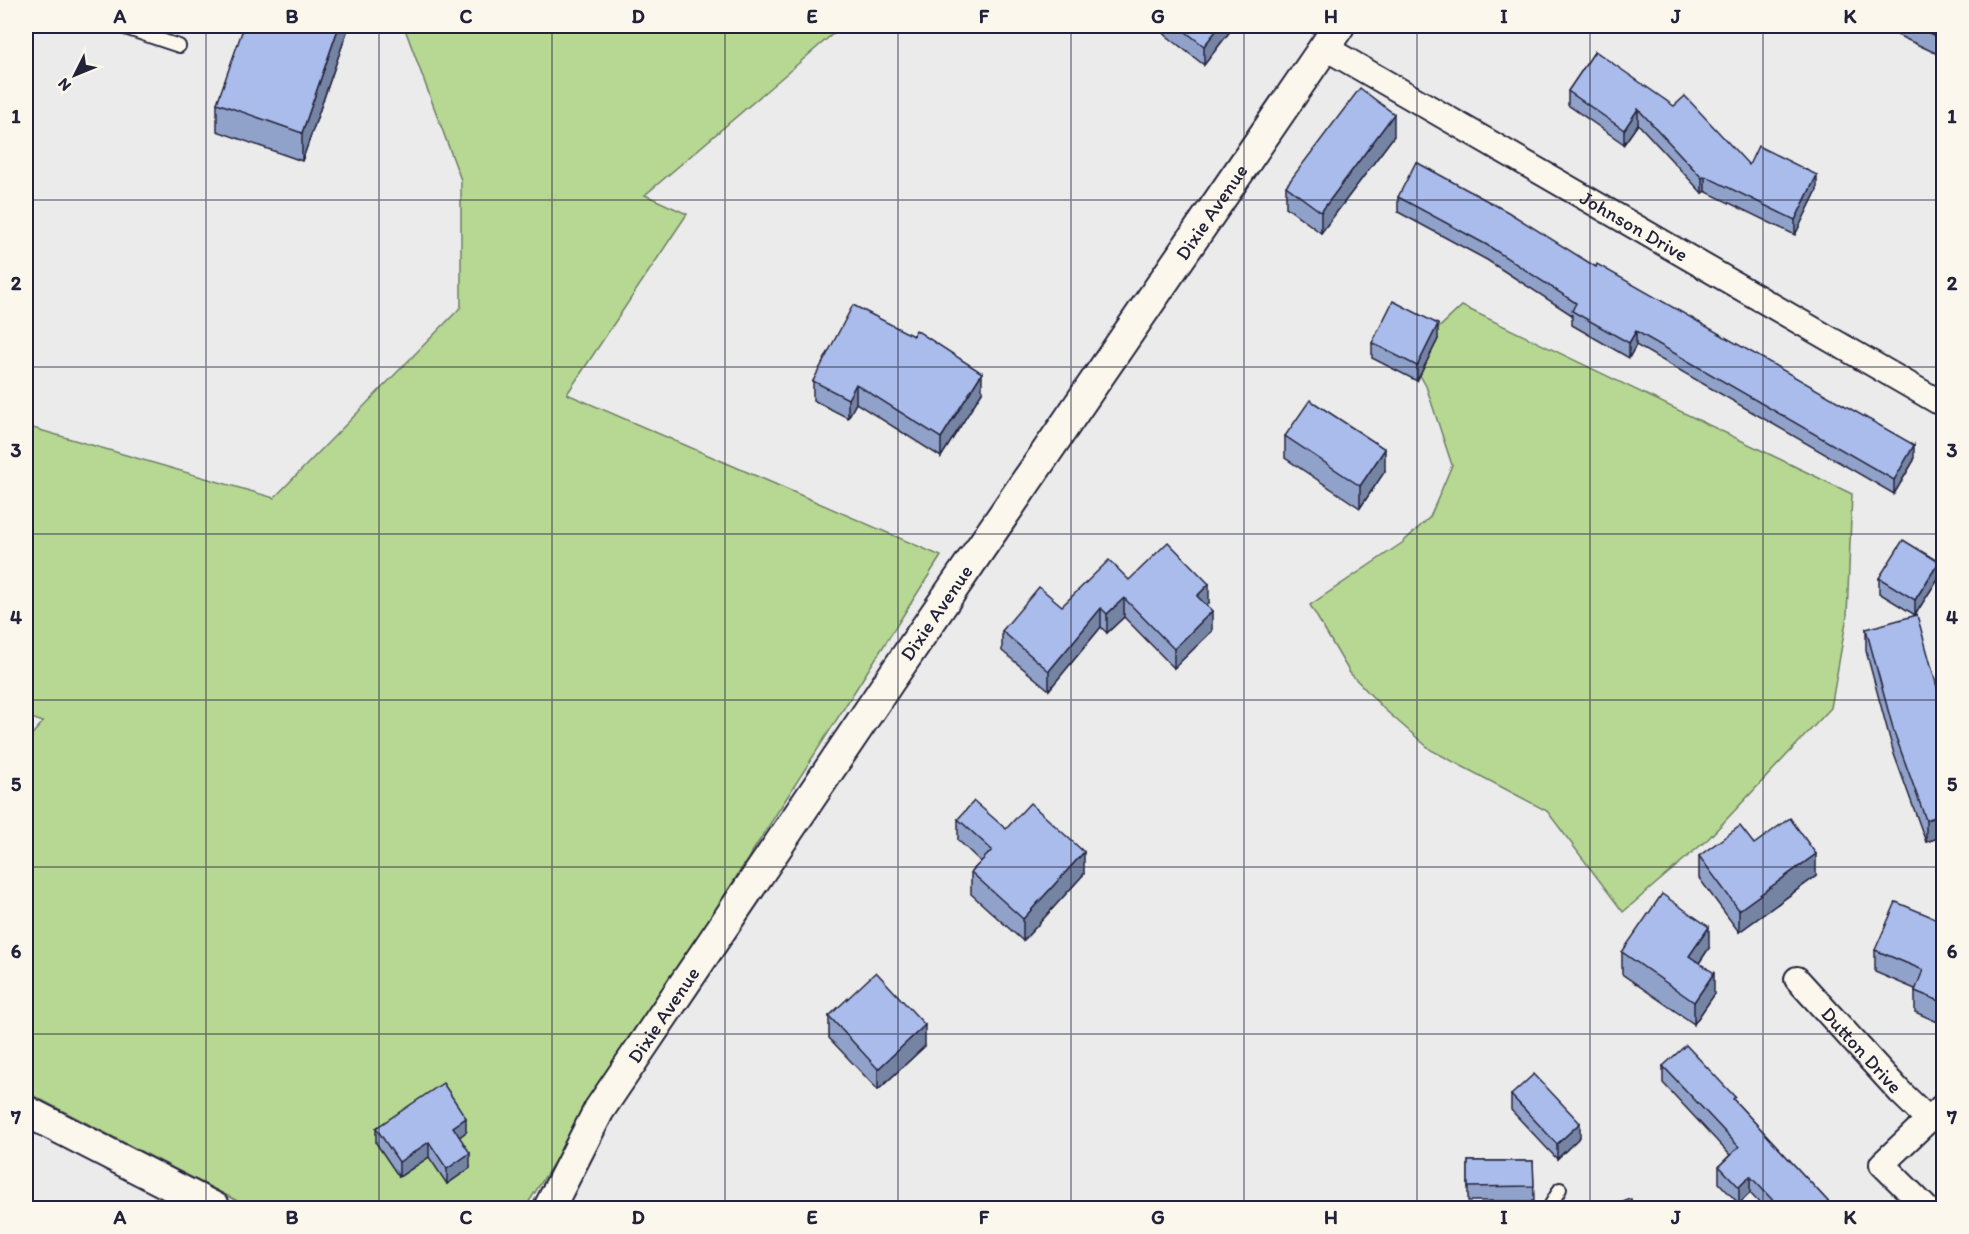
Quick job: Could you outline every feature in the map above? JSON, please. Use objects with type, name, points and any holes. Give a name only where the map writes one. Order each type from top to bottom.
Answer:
[{"type":"street","name":"Johnson Drive","points":[[1331,36],[1944,405]]},
{"type":"street","name":"Dixie Avenue","points":[[549,1209],[599,1110],[1331,36]]},
{"type":"street","name":"Dutton Drive","points":[[1797,979],[1900,1092],[1936,1112]]},
{"type":"street","points":[[26,1111],[215,1209]]},
{"type":"street","points":[[1926,1209],[1882,1164],[1936,1112]]},
{"type":"lane","points":[[119,26],[179,46]]},
{"type":"lane","points":[[1549,1209],[1560,1189]]},
{"type":"green space","points":[[407,26],[842,26],[645,195],[687,214],[567,394],[941,556],[525,1208],[251,1208],[26,1092],[26,741],[43,722],[26,716],[26,426],[274,498],[461,307],[461,180],[405,29]]},
{"type":"green space","points":[[1462,306],[1852,494],[1847,616],[1831,708],[1708,839],[1623,912],[1547,811],[1431,750],[1384,709],[1350,673],[1310,605],[1402,543],[1430,517],[1452,465],[1426,386],[1409,356]]},
{"type":"building","points":[[244,26],[339,26],[302,133],[217,103]]},
{"type":"building","points":[[1178,26],[1220,26],[1204,46]]},
{"type":"building","points":[[1914,26],[1944,26],[1944,40]]},
{"type":"building","points":[[1595,51],[1674,106],[1685,96],[1749,165],[1758,146],[1817,175],[1795,220],[1705,176],[1702,178],[1638,109],[1624,130],[1568,91]]},
{"type":"building","points":[[1360,88],[1394,114],[1321,212],[1286,186]]},
{"type":"building","points":[[1416,162],[1508,212],[1596,267],[1597,264],[1914,445],[1894,480],[1636,331],[1629,343],[1572,311],[1576,303],[1487,245],[1398,197]]},
{"type":"building","points":[[1393,301],[1438,324],[1417,366],[1372,343]]},
{"type":"building","points":[[853,305],[913,336],[916,330],[982,373],[941,438],[856,384],[848,399],[813,381]]},
{"type":"building","points":[[1310,400],[1385,449],[1360,486],[1285,436]]},
{"type":"building","points":[[1903,540],[1939,562],[1915,600],[1879,578]]},
{"type":"building","points":[[1168,542],[1209,584],[1197,596],[1212,611],[1174,649],[1124,598],[1107,614],[1101,608],[1049,671],[1002,631],[1039,587],[1062,606],[1109,560],[1129,580]]},
{"type":"building","points":[[1917,615],[1944,712],[1944,814],[1926,820],[1894,732],[1866,629]]},
{"type":"building","points":[[974,801],[1006,829],[1030,803],[1084,852],[1023,919],[971,872],[992,850],[958,819]]},
{"type":"building","points":[[1790,818],[1816,854],[1739,910],[1699,856],[1740,826],[1754,844]]},
{"type":"building","points":[[1662,894],[1709,927],[1689,956],[1714,973],[1694,1002],[1622,952]]},
{"type":"building","points":[[1896,902],[1944,922],[1944,999],[1942,1002],[1915,991],[1923,970],[1875,950]]},
{"type":"building","points":[[876,972],[925,1025],[878,1069],[829,1016]]},
{"type":"building","points":[[1686,1045],[1835,1209],[1781,1209],[1750,1176],[1739,1187],[1719,1166],[1739,1147],[1663,1066]]},
{"type":"building","points":[[1534,1074],[1580,1123],[1557,1144],[1511,1095]]},
{"type":"building","points":[[443,1083],[466,1118],[453,1127],[470,1153],[447,1169],[429,1142],[399,1162],[376,1128]]},
{"type":"building","points":[[1468,1161],[1533,1161],[1534,1186],[1468,1187]]},
{"type":"building","points":[[1631,1199],[1634,1209],[1604,1209]]}]
